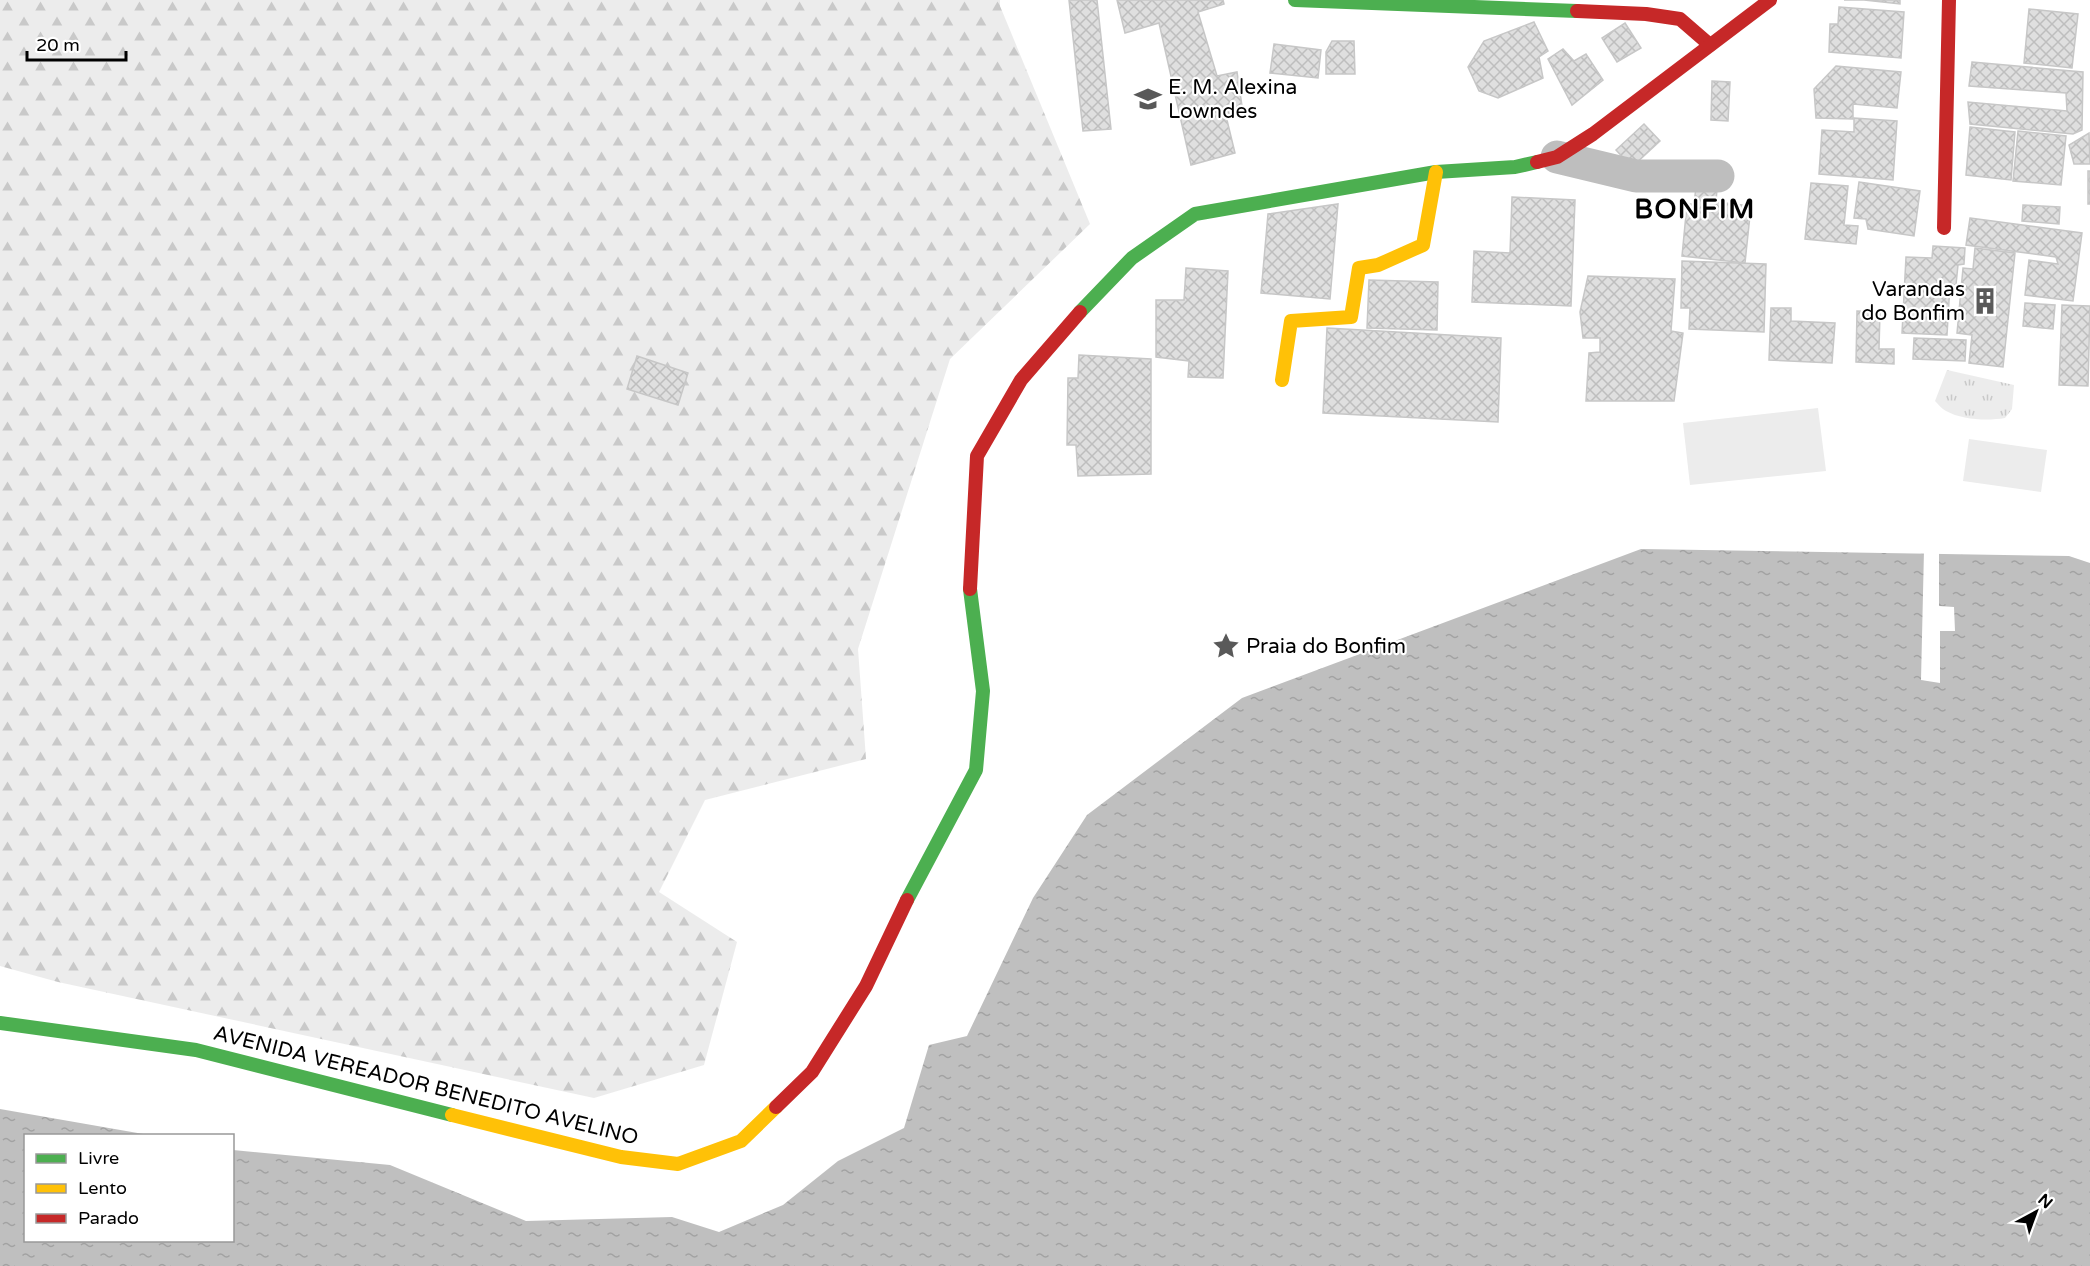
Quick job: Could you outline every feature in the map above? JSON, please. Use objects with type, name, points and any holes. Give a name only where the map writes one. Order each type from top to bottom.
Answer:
[{"type":"main road","points":[[1295,0],[1436,2],[1646,14],[1680,19],[1710,45]]},
{"type":"main road","name":"AVENIDA VEREADOR BENEDITO AVELINO","points":[[0,1023],[196,1050],[621,1157],[678,1164],[741,1141],[812,1072],[866,986],[897,921],[976,770],[983,692],[970,592],[977,456],[1021,380],[1074,318],[1132,258],[1195,214],[1436,172],[1515,167],[1557,157],[1593,134],[1770,0]]},
{"type":"main road","points":[[1944,228],[1949,0]]},
{"type":"main road","points":[[1282,380],[1291,321],[1351,317],[1359,268],[1378,266],[1423,245],[1436,172]]},
{"type":"street","points":[[1557,157],[1636,176],[1718,176]]},
{"type":"green space","points":[[0,0],[1000,0],[1000,6],[1090,224],[950,359],[858,649],[866,759],[705,800],[659,892],[737,942],[704,1065],[594,1098],[58,982],[0,966]]},
{"type":"green space","points":[[1947,370],[2014,385],[2012,409],[2005,418],[1991,419],[1967,418],[1945,410],[1935,401]]},
{"type":"green space","points":[[1818,408],[1826,471],[1690,485],[1683,423]]},
{"type":"green space","points":[[1969,439],[2047,450],[2041,492],[1963,481]]},
{"type":"water","points":[[1641,549],[2069,556],[2090,563],[2090,1266],[0,1266],[0,1109],[143,1134],[24,1134],[24,1242],[234,1242],[234,1150],[390,1165],[526,1221],[672,1217],[719,1232],[783,1205],[838,1161],[904,1128],[929,1045],[967,1036],[1033,898],[1087,815],[1242,698]]},
{"type":"pier","points":[[1924,550],[1939,550],[1939,606],[1954,607],[1955,631],[1940,631],[1940,683],[1921,680]]},
{"type":"building","points":[[1069,0],[1097,0],[1111,129],[1083,131]]},
{"type":"building","name":"E. M. Alexina Lowndes","points":[[1117,0],[1223,0],[1224,4],[1198,12],[1217,76],[1237,72],[1243,113],[1226,116],[1235,153],[1191,165],[1159,23],[1125,33]]},
{"type":"building","points":[[1864,0],[1900,0],[1900,4]]},
{"type":"building","points":[[1839,7],[1904,12],[1901,58],[1829,52],[1830,24],[1838,24]]},
{"type":"building","points":[[2029,9],[2078,14],[2072,68],[2024,63]]},
{"type":"building","points":[[1534,22],[1548,51],[1539,57],[1543,78],[1498,98],[1479,91],[1468,67],[1484,41]]},
{"type":"building","points":[[1625,23],[1641,48],[1617,62],[1602,38]]},
{"type":"building","points":[[1332,41],[1354,41],[1355,74],[1326,74],[1326,52]]},
{"type":"building","points":[[1274,44],[1321,50],[1318,78],[1270,73]]},
{"type":"building","points":[[1563,49],[1574,61],[1586,54],[1603,80],[1572,105],[1548,59]]},
{"type":"building","points":[[1972,62],[2083,72],[2082,130],[2073,134],[1970,124],[1968,102],[2067,111],[2066,93],[1969,86]]},
{"type":"building","points":[[1836,66],[1901,72],[1897,108],[1853,104],[1853,119],[1816,118],[1814,89]]},
{"type":"building","points":[[1712,81],[1730,82],[1728,121],[1711,120]]},
{"type":"building","points":[[1854,118],[1897,121],[1893,180],[1819,174],[1822,130],[1854,132]]},
{"type":"building","points":[[1644,124],[1660,141],[1632,167],[1616,150]]},
{"type":"building","points":[[1970,127],[2015,132],[2011,180],[1966,175]]},
{"type":"building","points":[[2018,131],[2066,136],[2061,185],[2013,181]]},
{"type":"building","points":[[2089,133],[2090,164],[2074,164],[2069,145]]},
{"type":"building","points":[[2088,171],[2090,171],[2090,204],[2088,204]]},
{"type":"building","points":[[1859,182],[1920,191],[1914,236],[1868,229],[1866,219],[1854,218]]},
{"type":"building","points":[[1811,183],[1848,186],[1844,225],[1858,226],[1856,244],[1805,239]]},
{"type":"building","points":[[1696,187],[1717,189],[1716,202],[1751,206],[1745,263],[1682,256],[1687,204],[1694,204]]},
{"type":"building","points":[[1512,197],[1575,200],[1571,306],[1472,302],[1474,251],[1510,253]]},
{"type":"building","points":[[1338,204],[1330,299],[1261,293],[1268,214]]},
{"type":"building","points":[[2023,205],[2060,207],[2059,224],[2022,221]]},
{"type":"building","points":[[1970,218],[2082,233],[2073,301],[2025,295],[2029,260],[2058,264],[2056,257],[1966,245]]},
{"type":"building","points":[[1933,246],[1965,248],[1964,264],[1958,265],[1956,285],[1950,284],[1947,335],[1902,333],[1906,257],[1932,258]]},
{"type":"building","name":"Varandas do Bonfim","points":[[1975,248],[2015,253],[2003,367],[1969,363],[1972,335],[1957,333],[1963,268],[1973,269]]},
{"type":"building","points":[[1682,261],[1766,264],[1764,332],[1689,329],[1690,308],[1681,308]]},
{"type":"building","points":[[1186,268],[1228,271],[1223,378],[1188,377],[1189,361],[1156,357],[1156,300],[1184,300]]},
{"type":"building","points":[[1588,276],[1675,279],[1671,331],[1683,333],[1674,401],[1586,401],[1589,353],[1600,352],[1600,338],[1583,338],[1580,312]]},
{"type":"building","points":[[1369,280],[1438,282],[1437,330],[1367,328]]},
{"type":"building","points":[[2025,303],[2055,305],[2053,329],[2023,326]]},
{"type":"building","points":[[2062,305],[2090,306],[2088,386],[2059,385]]},
{"type":"building","points":[[1771,308],[1791,308],[1791,321],[1835,323],[1832,363],[1769,360]]},
{"type":"building","points":[[1857,311],[1880,312],[1879,349],[1894,349],[1894,364],[1856,362]]},
{"type":"building","points":[[1327,328],[1501,338],[1498,422],[1323,413]]},
{"type":"building","points":[[1914,338],[1966,340],[1965,361],[1913,359]]},
{"type":"building","points":[[1079,355],[1151,359],[1151,474],[1078,476],[1076,445],[1067,445],[1068,378],[1078,378]]},
{"type":"building","points":[[637,356],[688,373],[678,405],[627,389]]},
{"type":"traffic: fast","points":[[1295,0],[1577,11]]},
{"type":"traffic: fast","points":[[1080,312],[1132,258],[1195,214],[1436,172],[1515,167],[1537,162]]},
{"type":"traffic: fast","points":[[907,900],[976,770],[983,691],[970,589]]},
{"type":"traffic: fast","points":[[0,1023],[196,1050],[452,1115]]},
{"type":"traffic: slow","points":[[1282,380],[1291,321],[1351,317],[1359,268],[1378,265],[1423,245],[1436,172]]},
{"type":"traffic: slow","points":[[452,1115],[621,1157],[678,1164],[741,1141],[776,1107]]},
{"type":"traffic: jam","points":[[1537,162],[1557,157],[1593,134],[1770,0]]},
{"type":"traffic: jam","points":[[1944,228],[1949,0]]},
{"type":"traffic: jam","points":[[1577,11],[1646,14],[1680,19],[1710,45]]},
{"type":"traffic: jam","points":[[970,589],[977,456],[1021,380],[1080,312]]},
{"type":"traffic: jam","points":[[776,1107],[812,1072],[866,986],[907,900]]},
{"type":"place","name":"E. M. Alexina Lowndes","points":[[1148,99]]},
{"type":"place","name":"Varandas do Bonfim","points":[[1985,301]]},
{"type":"place","name":"Praia do Bonfim","points":[[1226,646]]},
{"type":"district","name":"BONFIM","points":[[1695,209]]}]
